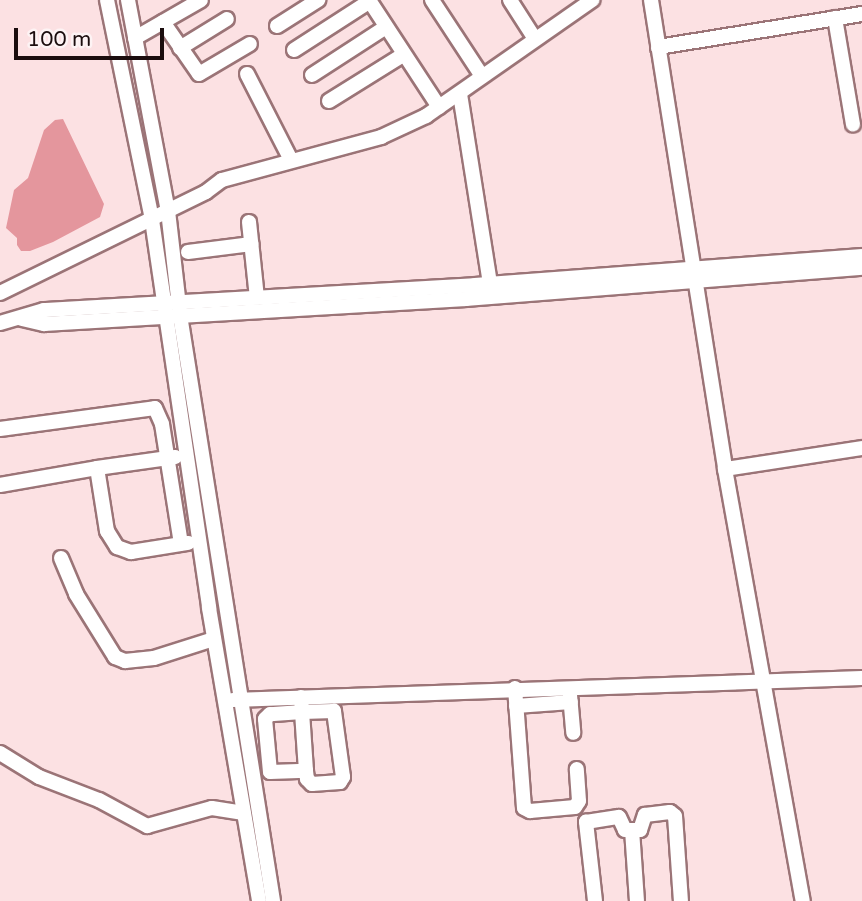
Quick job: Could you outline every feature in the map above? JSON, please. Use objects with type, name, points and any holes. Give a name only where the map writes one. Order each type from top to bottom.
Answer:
[{"type":"street","points":[[107,0],[173,310],[273,901]]},
{"type":"street","points":[[128,0],[168,211],[173,310],[187,456],[214,639],[259,901]]},
{"type":"street","points":[[135,38],[201,0]]},
{"type":"street","points":[[277,26],[318,0]]},
{"type":"street","points":[[294,50],[370,0],[439,107]]},
{"type":"street","points":[[432,0],[482,76]]},
{"type":"street","points":[[510,0],[534,38]]},
{"type":"street","points":[[0,293],[152,220],[206,192],[222,180],[381,136],[460,94],[534,38],[592,0]]},
{"type":"street","points":[[651,0],[725,469],[803,901]]},
{"type":"street","points":[[658,47],[862,14]]},
{"type":"street","points":[[835,18],[853,124]]},
{"type":"street","points":[[180,48],[227,19]]},
{"type":"street","points":[[163,22],[199,74],[250,44]]},
{"type":"street","points":[[312,75],[386,27]]},
{"type":"street","points":[[329,101],[404,55]]},
{"type":"street","points":[[247,74],[291,160]]},
{"type":"street","points":[[460,94],[490,284]]},
{"type":"street","points":[[249,222],[257,298]]},
{"type":"street","points":[[188,252],[251,244]]},
{"type":"street","points":[[0,323],[21,319],[44,310],[173,310],[695,275],[862,256]]},
{"type":"street","points":[[173,310],[257,298],[490,284],[862,268]]},
{"type":"street","points":[[0,429],[155,408],[162,424],[181,544]]},
{"type":"street","points":[[725,469],[862,448]]},
{"type":"street","points":[[0,485],[187,456]]},
{"type":"street","points":[[97,468],[107,531],[117,547],[131,552],[200,542]]},
{"type":"street","points":[[61,558],[76,594],[115,657],[125,661],[154,658],[214,639]]},
{"type":"street","points":[[225,701],[569,686],[862,678]]},
{"type":"street","points":[[569,686],[573,733]]},
{"type":"street","points":[[515,688],[526,810],[575,807],[579,801],[577,769]]},
{"type":"street","points":[[302,697],[302,712],[307,779],[312,784],[340,782],[342,777],[336,714],[332,711],[302,712],[267,715],[265,719],[270,772],[306,771]]},
{"type":"street","points":[[516,706],[570,702]]},
{"type":"street","points":[[0,754],[39,777],[99,800],[147,826],[212,808],[244,813]]},
{"type":"street","points":[[595,901],[586,822],[619,817],[625,830],[632,830],[641,829],[646,814],[673,813],[681,901]]},
{"type":"street","points":[[632,830],[637,901]]},
{"type":"shaded area","points":[[63,119],[104,204],[100,217],[53,242],[30,251],[21,251],[17,238],[6,228],[14,190],[28,178],[44,130],[55,120]]}]
